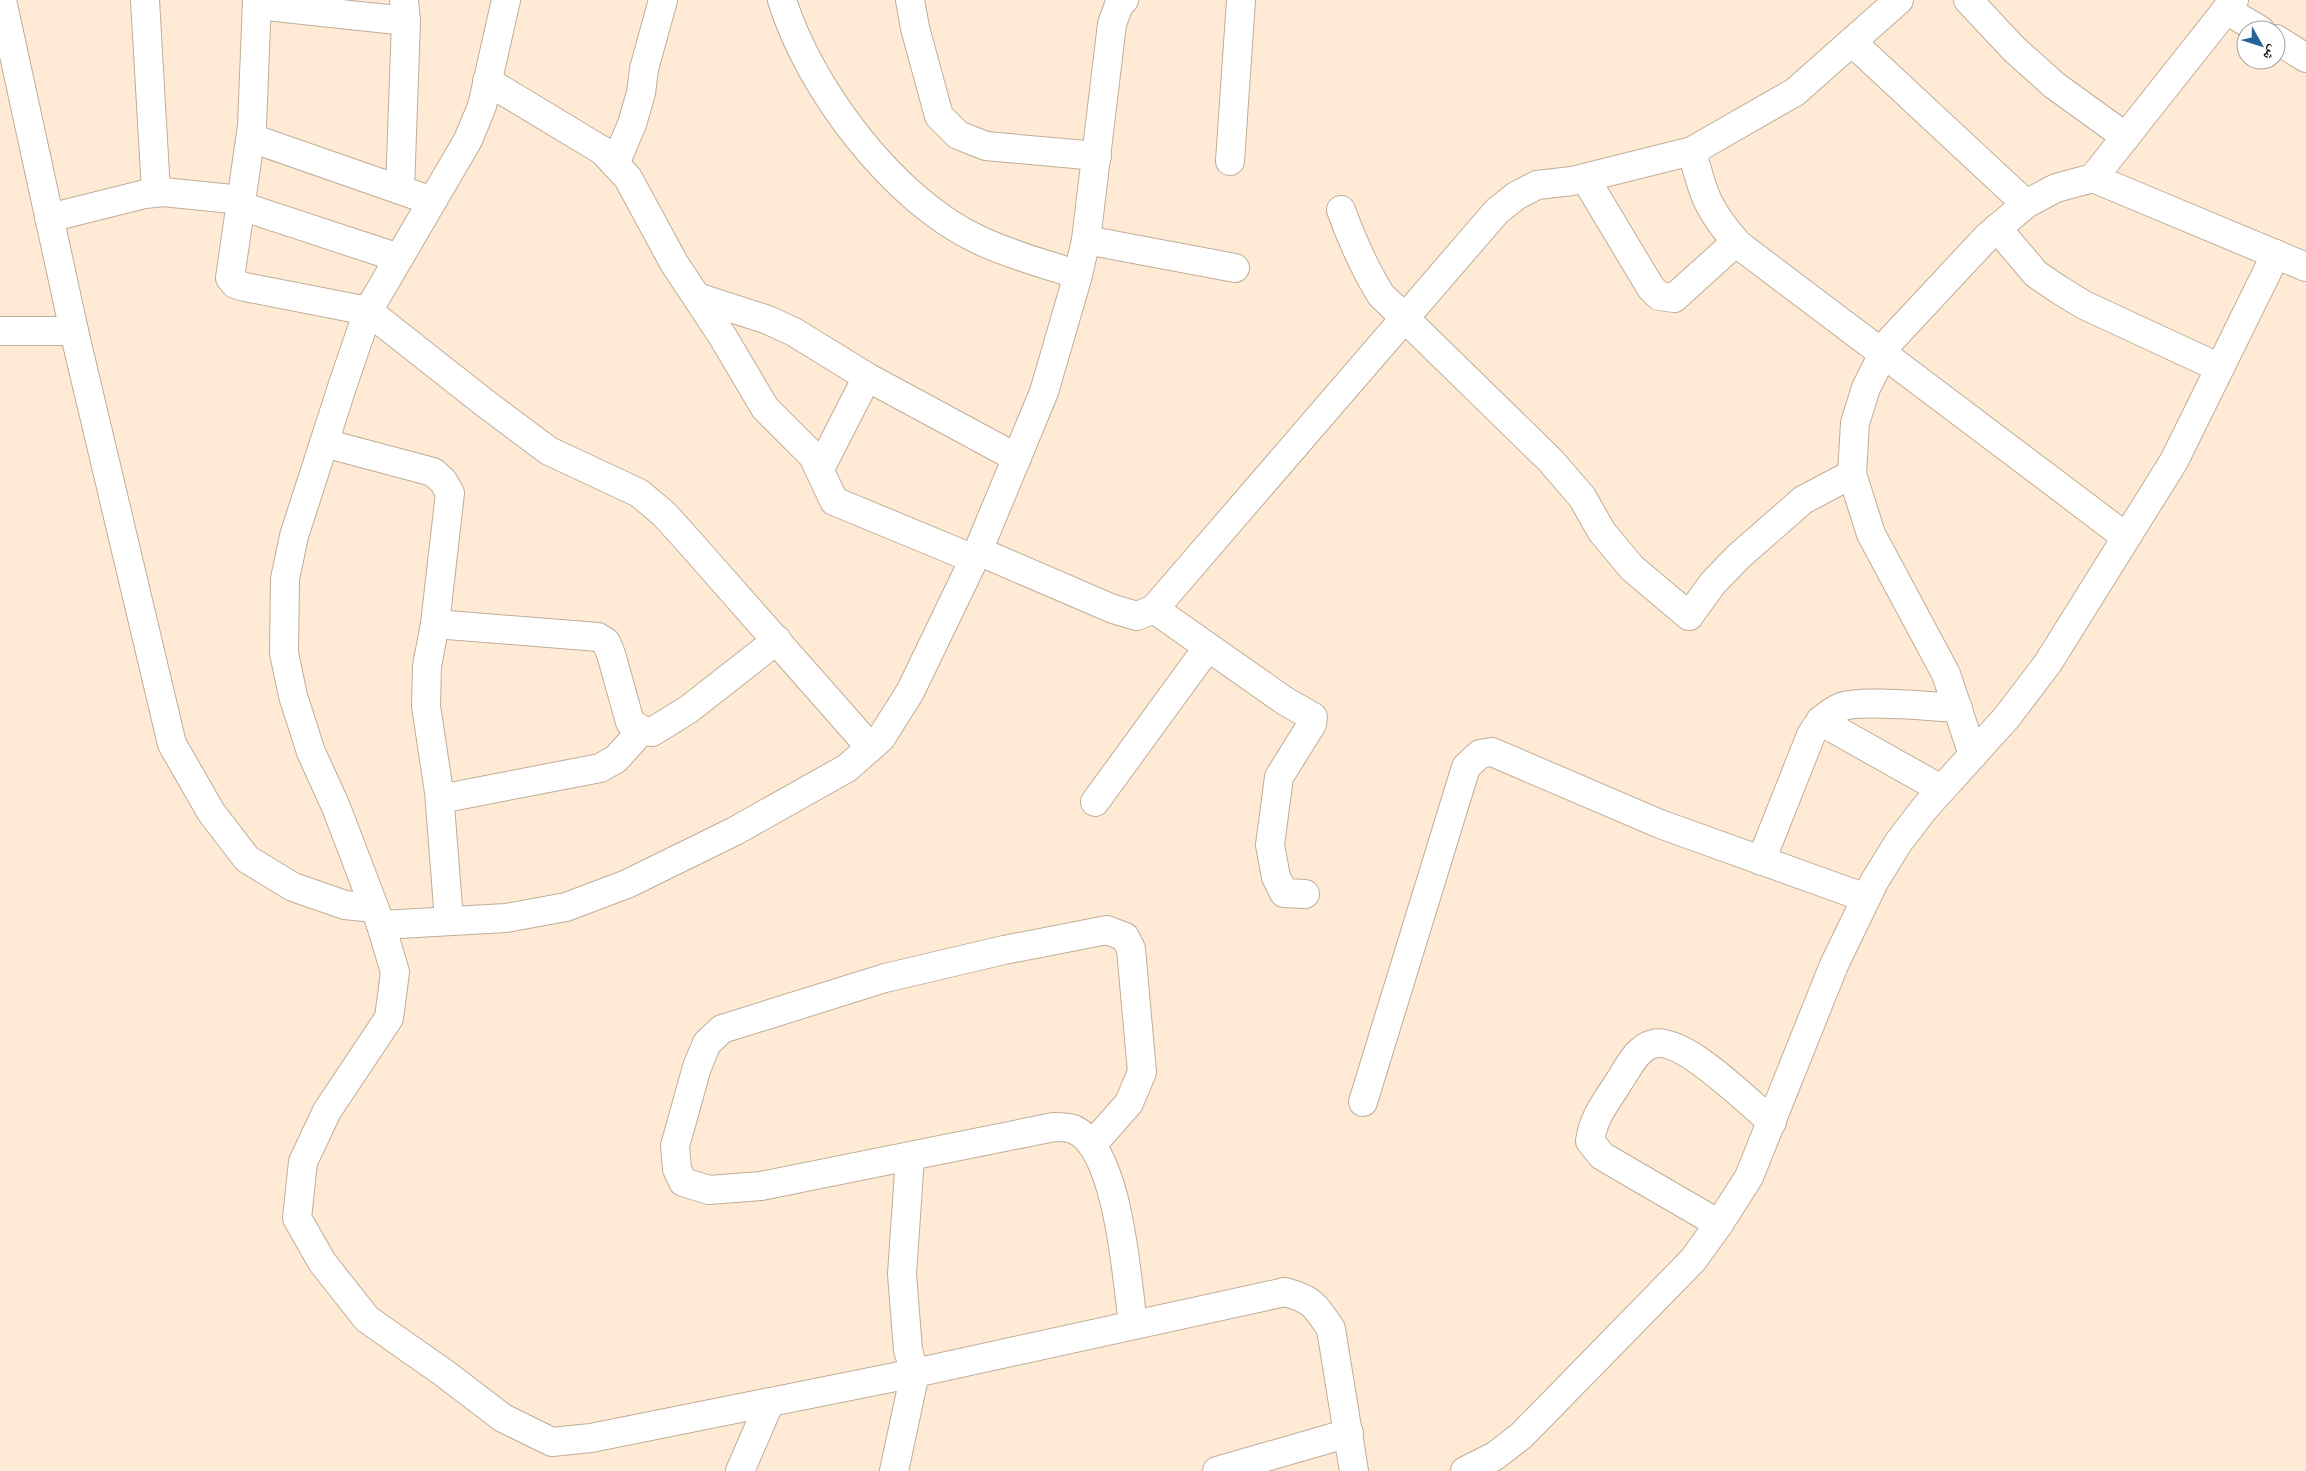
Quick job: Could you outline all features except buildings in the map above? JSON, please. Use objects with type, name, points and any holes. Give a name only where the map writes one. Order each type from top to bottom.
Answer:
[{"type":"street","points":[[2,0],[74,331],[172,744],[210,812],[247,859],[293,888],[378,916],[449,920],[506,918],[566,907],[627,884],[735,831],[847,768],[881,738],[910,692],[976,555],[1044,392],[1078,276],[1086,240],[1112,24],[1120,2],[1124,0]]},
{"type":"street","points":[[145,0],[156,192]]},
{"type":"street","points":[[506,0],[482,106],[468,140],[368,311],[294,536],[286,579],[284,653],[293,696],[311,752],[336,807],[378,916],[395,972],[388,1018],[327,1111],[303,1162],[297,1218],[322,1262],[366,1318],[444,1373],[503,1418],[552,1442],[591,1438],[915,1373],[1285,1292],[1304,1297],[1319,1310],[1330,1329],[1354,1471]]},
{"type":"street","points":[[615,164],[637,109],[644,69],[662,0]]},
{"type":"street","points":[[782,0],[806,58],[835,108],[894,180],[930,212],[979,240],[1078,276]]},
{"type":"street","points":[[910,0],[915,28],[939,116],[958,135],[986,146],[1097,156]]},
{"type":"street","points":[[1230,162],[1241,0]]},
{"type":"street","points":[[487,81],[595,146],[628,178],[650,220],[765,408],[813,456],[834,501],[1113,609],[1137,616],[1154,609],[1497,211],[1516,196],[1537,185],[1572,182],[1692,151],[1796,92],[1899,0]]},
{"type":"street","points":[[1968,0],[2014,49],[2054,85],[2126,137]]},
{"type":"street","points":[[400,190],[405,11],[257,2],[251,138],[230,278],[235,284],[368,311],[549,451],[639,493],[664,514],[870,747]]},
{"type":"street","points":[[1973,755],[1946,674],[1871,534],[1852,474],[1855,423],[1866,388],[1888,342],[1997,228],[2026,204],[2056,188],[2093,178],[2230,5],[2248,20]]},
{"type":"street","points":[[1852,42],[2026,204]]},
{"type":"street","points":[[2286,46],[2306,58]]},
{"type":"street","points":[[251,138],[432,201]]},
{"type":"street","points":[[1692,151],[1703,193],[1711,210],[1736,242],[2126,537]]},
{"type":"street","points":[[1585,178],[1651,288],[1659,296],[1674,298],[1736,242]]},
{"type":"street","points":[[2093,178],[2306,267]]},
{"type":"street","points":[[49,218],[156,192],[241,203],[399,258]]},
{"type":"street","points":[[1342,210],[1354,245],[1381,295],[1551,461],[1582,497],[1602,532],[1632,568],[1689,616],[1713,583],[1738,556],[1803,500],[1818,490],[1852,474]]},
{"type":"street","points":[[1997,228],[2036,274],[2058,289],[2084,305],[2220,368]]},
{"type":"street","points":[[1086,240],[1235,268]]},
{"type":"street","points":[[1465,1471],[1494,1456],[1522,1435],[1693,1260],[1719,1224],[1749,1177],[1834,965],[1866,898],[1898,844],[1941,789],[2007,717],[2048,663],[2174,461],[2276,254]]},
{"type":"street","points":[[697,297],[768,320],[794,332],[868,377],[1017,458]]},
{"type":"street","points":[[0,331],[74,331]]},
{"type":"street","points":[[820,469],[868,377]]},
{"type":"street","points":[[324,443],[433,472],[443,481],[450,493],[435,624],[427,666],[426,706],[440,799],[449,920]]},
{"type":"street","points":[[1154,609],[1285,701],[1314,718],[1279,777],[1270,845],[1276,877],[1284,893],[1305,894]]},
{"type":"street","points":[[435,624],[598,637],[606,642],[611,654],[630,722],[642,730],[652,732],[682,714],[777,640]]},
{"type":"street","points":[[1095,802],[1208,647]]},
{"type":"street","points":[[1761,861],[1811,735],[1820,721],[1830,712],[1854,703],[1958,708]]},
{"type":"street","points":[[1820,721],[1941,789]]},
{"type":"street","points":[[440,799],[600,768],[616,759],[642,730]]},
{"type":"street","points":[[1363,1102],[1466,767],[1480,754],[1492,752],[1660,824],[1866,898]]},
{"type":"street","points":[[1092,1145],[1130,1103],[1142,1072],[1131,949],[1125,937],[1107,930],[1004,950],[885,978],[722,1029],[706,1044],[697,1067],[675,1146],[677,1170],[683,1182],[710,1190],[761,1186],[1054,1126],[1074,1129],[1092,1145],[1104,1165],[1114,1194],[1133,1325]]},
{"type":"street","points":[[1719,1224],[1602,1156],[1590,1141],[1592,1125],[1636,1055],[1652,1044],[1668,1043],[1688,1053],[1710,1069],[1772,1122]]},
{"type":"street","points":[[894,1471],[915,1373],[908,1350],[902,1274],[910,1157]]},
{"type":"street","points":[[740,1471],[770,1402]]},
{"type":"street","points":[[1217,1471],[1349,1433]]}]
